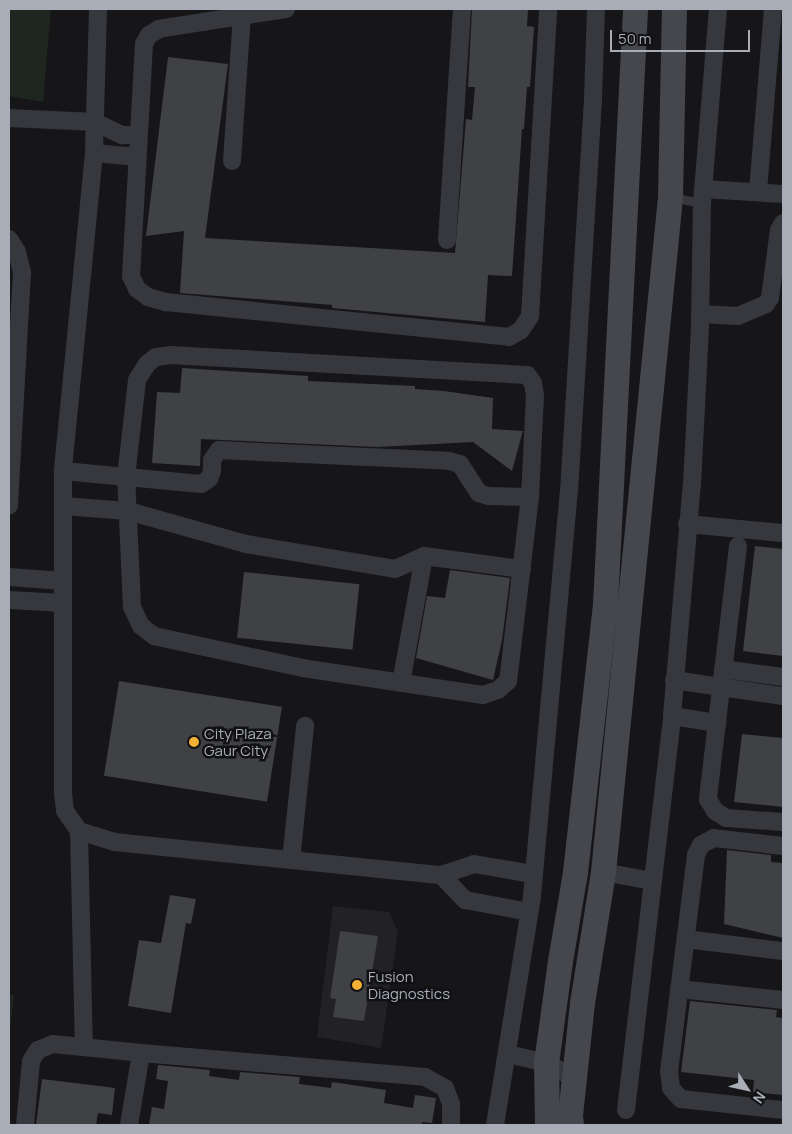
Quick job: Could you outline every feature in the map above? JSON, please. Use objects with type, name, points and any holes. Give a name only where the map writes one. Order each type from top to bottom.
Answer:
[{"type":"street","points":[[84,1046],[79,831],[65,811],[63,794],[63,472],[94,153],[98,9]]},
{"type":"street","points":[[286,9],[159,29],[149,35],[144,44],[132,276],[138,289],[148,297],[166,302],[509,337],[521,330],[530,316],[548,9]]},
{"type":"street","points":[[447,240],[462,9]]},
{"type":"street","points":[[496,1125],[529,912],[569,492],[592,109],[596,9]]},
{"type":"street","points":[[547,1125],[546,1063],[575,872],[605,604],[631,122],[635,9]]},
{"type":"street","points":[[571,1125],[570,1115],[582,1003],[603,872],[670,197],[674,9]]},
{"type":"street","points":[[626,1110],[672,716],[687,524],[692,485],[700,314],[702,196],[718,9]]},
{"type":"street","points":[[758,191],[773,9]]},
{"type":"street","points":[[232,161],[242,16]]},
{"type":"street","points":[[9,118],[94,122],[122,135],[138,135]]},
{"type":"street","points":[[94,153],[137,157]]},
{"type":"street","points":[[702,196],[758,191],[783,194]]},
{"type":"street","points":[[700,314],[738,316],[766,304],[770,298],[779,230],[783,223]]},
{"type":"street","points":[[9,240],[17,252],[22,272],[9,506]]},
{"type":"street","points":[[170,355],[527,375],[533,384],[535,395],[530,497],[508,680],[498,690],[483,695],[303,668],[154,636],[141,626],[132,607],[126,478],[137,380],[147,364],[156,357],[170,355]]},
{"type":"street","points":[[63,472],[201,484],[209,479],[212,470],[212,460],[219,450],[449,461],[460,464],[478,493],[488,496],[530,497]]},
{"type":"street","points":[[63,506],[128,510],[246,544],[395,569],[424,556],[522,569]]},
{"type":"street","points":[[687,524],[783,533]]},
{"type":"street","points":[[738,546],[708,799],[715,811],[726,818],[783,822]]},
{"type":"street","points":[[401,683],[424,556]]},
{"type":"street","points":[[9,577],[63,581]]},
{"type":"street","points":[[9,600],[63,603]]},
{"type":"street","points":[[723,669],[783,677]]},
{"type":"street","points":[[674,680],[783,696]]},
{"type":"street","points":[[672,716],[716,723]]},
{"type":"street","points":[[291,860],[305,726]]},
{"type":"street","points":[[79,831],[114,842],[441,875],[474,864],[533,874]]},
{"type":"street","points":[[783,846],[714,838],[701,845],[696,855],[669,1071],[670,1088],[681,1098],[695,1102],[783,1110]]},
{"type":"street","points":[[603,872],[653,881]]},
{"type":"street","points":[[441,875],[465,900],[529,912]]},
{"type":"street","points":[[686,939],[783,951]]},
{"type":"street","points":[[679,988],[783,1000]]},
{"type":"street","points":[[25,1125],[31,1061],[38,1050],[53,1044],[84,1046],[141,1054],[425,1077],[445,1088],[451,1104],[451,1125]]},
{"type":"street","points":[[129,1125],[141,1054]]},
{"type":"street","points":[[508,1054],[546,1063],[574,1078]]},
{"type":"lane","points":[[670,197],[702,196]]},
{"type":"shaded area","points":[[9,9],[51,9],[43,102],[9,96]]},
{"type":"shaded area","name":"Fusion Diagnostics","points":[[333,906],[389,912],[398,932],[381,1048],[317,1037]]},
{"type":"shaded area","points":[[9,994],[14,995],[9,1037]]},
{"type":"building","points":[[472,9],[528,9],[527,26],[534,27],[530,87],[527,87],[524,129],[522,129],[512,276],[488,275],[485,322],[332,308],[332,305],[180,293],[184,231],[146,236],[168,57],[228,64],[205,238],[455,253],[466,119],[472,120],[475,87],[468,87]]},
{"type":"building","points":[[182,368],[308,376],[308,381],[415,386],[415,389],[493,398],[492,429],[523,431],[512,471],[473,442],[377,447],[201,439],[200,466],[152,463],[157,392],[180,393]]},
{"type":"building","points":[[755,546],[783,549],[783,656],[743,651]]},
{"type":"building","points":[[450,570],[510,578],[502,640],[493,680],[416,658],[427,596],[445,598]]},
{"type":"building","points":[[244,572],[359,584],[352,650],[237,638]]},
{"type":"building","name":"City Plaza Gaur City","points":[[119,681],[282,707],[267,802],[104,776]]},
{"type":"building","points":[[742,734],[783,738],[783,807],[734,802]]},
{"type":"building","points":[[727,850],[771,855],[771,862],[783,863],[783,938],[724,924]]},
{"type":"building","points":[[170,895],[196,899],[191,924],[186,923],[171,1013],[128,1006],[139,940],[161,943]]},
{"type":"building","points":[[340,931],[378,936],[364,1021],[333,1017],[336,999],[330,998]]},
{"type":"building","points":[[690,1001],[777,1010],[776,1017],[783,1018],[783,1095],[753,1092],[754,1080],[681,1072]]},
{"type":"building","points":[[158,1065],[210,1070],[209,1076],[239,1080],[240,1072],[300,1077],[299,1084],[331,1088],[332,1082],[386,1090],[384,1103],[413,1108],[415,1095],[436,1098],[432,1123],[422,1122],[422,1125],[149,1125],[152,1107],[164,1109],[168,1081],[156,1079]]},
{"type":"building","points":[[42,1079],[115,1088],[112,1115],[98,1113],[96,1125],[36,1125]]},
{"type":"place","name":"City Plaza Gaur City","points":[[194,742]]},
{"type":"place","name":"Fusion Diagnostics","points":[[357,985]]}]
